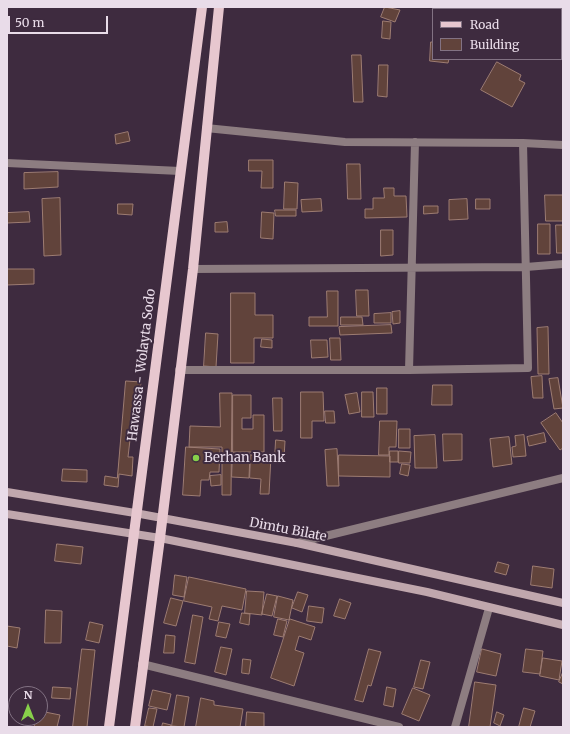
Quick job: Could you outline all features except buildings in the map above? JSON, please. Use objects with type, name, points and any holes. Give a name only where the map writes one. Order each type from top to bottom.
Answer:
[{"type":"main road","name":"Hawassa - Wolayta Sodo","points":[[109,727],[135,513],[202,7]]},
{"type":"main road","points":[[135,727],[142,664],[160,538],[179,370],[193,269],[219,7]]},
{"type":"main road","name":"Dimtu Bilate","points":[[7,492],[135,513],[297,543],[563,603]]},
{"type":"main road","points":[[7,514],[160,538],[427,592],[563,625]]},
{"type":"street","points":[[206,128],[345,142],[523,143],[563,145]]},
{"type":"street","points":[[409,370],[415,142]]},
{"type":"street","points":[[179,370],[409,370],[528,368],[523,143]]},
{"type":"street","points":[[7,163],[180,171]]},
{"type":"street","points":[[193,269],[526,267],[563,264]]},
{"type":"street","points":[[297,543],[563,478]]},
{"type":"street","points":[[455,727],[489,608]]},
{"type":"street","points":[[142,664],[398,727]]},
{"type":"place","name":"Berhan Bank","points":[[196,458]]}]
